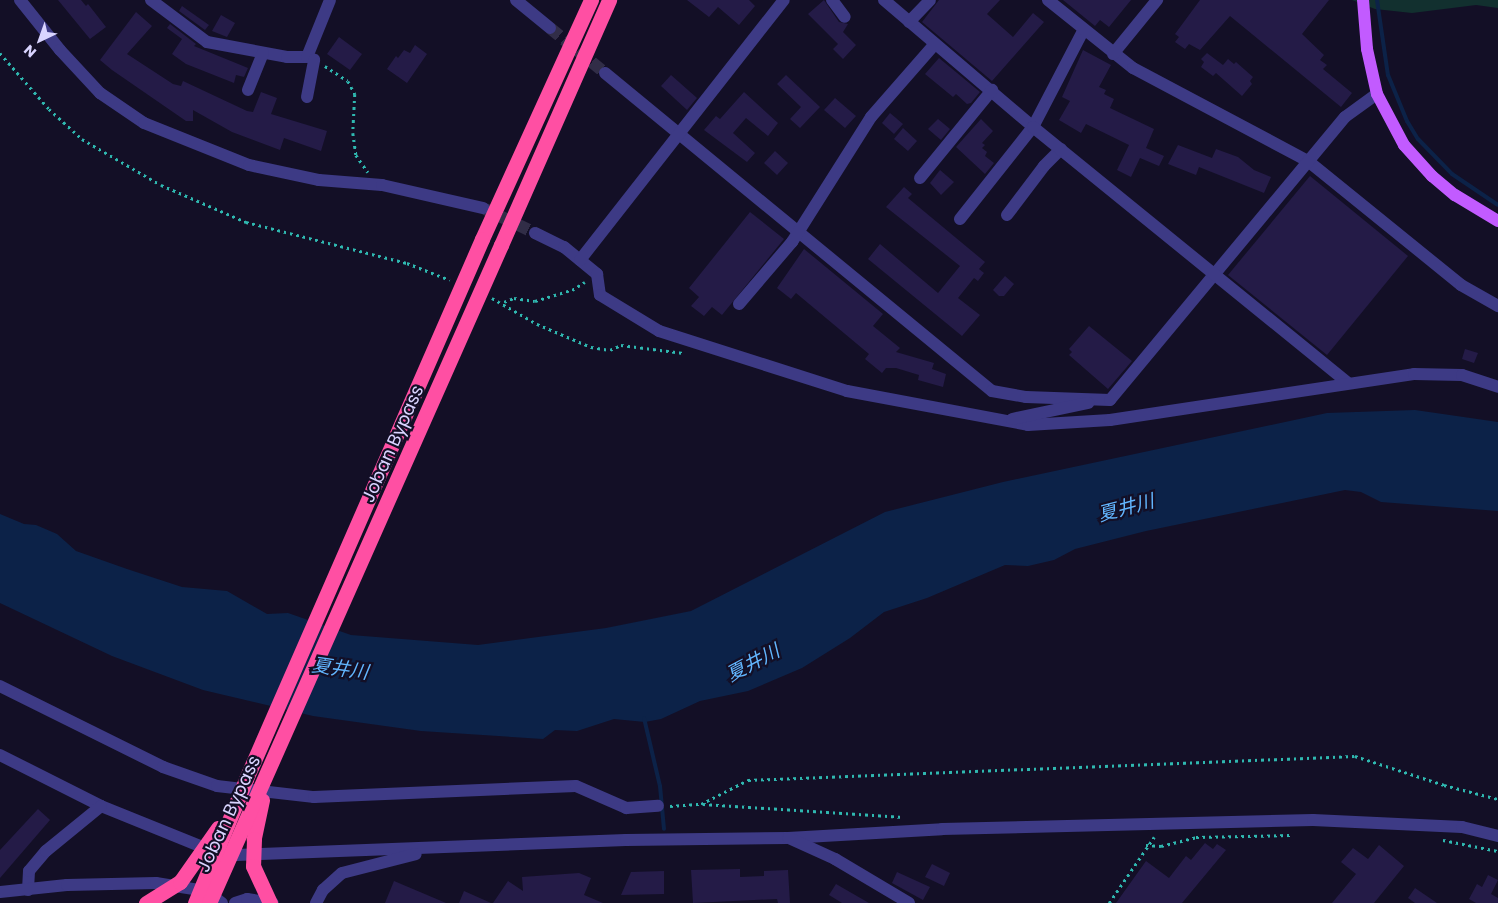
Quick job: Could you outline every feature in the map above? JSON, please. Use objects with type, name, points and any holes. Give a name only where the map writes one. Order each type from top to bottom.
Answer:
[{"type":"highway","name":"Joban Bypass","points":[[246,779],[482,239],[591,0]]},
{"type":"highway","name":"Joban Bypass","points":[[209,903],[265,782],[609,0]]},
{"type":"highway","points":[[586,55],[620,0]]},
{"type":"highway","points":[[146,903],[174,886],[196,863],[246,779]]},
{"type":"highway","points":[[195,903],[246,779]]},
{"type":"highway","points":[[265,782],[254,839],[254,866],[271,903]]},
{"type":"main road","points":[[1362,0],[1367,49],[1377,94],[1404,145],[1432,176],[1455,195],[1498,220]]},
{"type":"street","points":[[20,0],[100,93],[144,123],[249,165],[319,180],[382,184],[483,208]]},
{"type":"street","points":[[151,0],[207,42],[263,54],[307,57],[330,0]]},
{"type":"street","points":[[516,0],[550,28]]},
{"type":"street","points":[[580,260],[682,134],[742,51],[784,0]]},
{"type":"street","points":[[832,0],[846,17]]},
{"type":"street","points":[[884,0],[992,90],[1033,127],[1214,271],[1347,382]]},
{"type":"street","points":[[909,22],[930,0]]},
{"type":"street","points":[[1048,0],[1113,54],[1167,88],[1308,160],[1462,286],[1498,306]]},
{"type":"street","points":[[1113,54],[1157,0]]},
{"type":"street","points":[[960,219],[1033,127],[1083,31]]},
{"type":"street","points":[[739,304],[792,242],[797,231],[871,117],[935,44]]},
{"type":"street","points":[[248,90],[263,54]]},
{"type":"street","points":[[307,97],[314,60]]},
{"type":"street","points":[[605,73],[682,134],[992,391],[1026,397],[1105,399],[1131,416]]},
{"type":"street","points":[[920,178],[992,90]]},
{"type":"street","points":[[1006,420],[1105,399],[1345,117],[1377,94]]},
{"type":"street","points":[[1007,215],[1044,166],[1061,149]]},
{"type":"street","points":[[535,233],[564,247],[598,274],[600,295],[659,331],[847,391],[1028,425],[1131,416],[1347,382],[1414,374],[1462,375],[1498,387]]},
{"type":"street","points":[[0,686],[162,767],[217,786],[314,798],[576,786],[626,808],[664,806]]},
{"type":"street","points":[[0,755],[102,806],[219,853],[274,855],[626,840],[788,838],[942,829],[1313,820],[1462,827],[1498,836]]},
{"type":"street","points":[[28,890],[29,871],[46,851],[102,806]]},
{"type":"street","points":[[788,838],[835,860],[900,901]]},
{"type":"street","points":[[316,903],[323,890],[342,873],[434,848]]},
{"type":"street","points":[[0,892],[67,885],[156,883],[206,891],[222,903]]},
{"type":"street","points":[[235,903],[247,899],[271,903]]},
{"type":"path","points":[[0,53],[48,109],[82,139],[152,181],[246,222],[407,263]]},
{"type":"path","points":[[314,60],[339,73],[348,81],[355,94],[353,133],[356,155],[365,169],[382,184]]},
{"type":"path","points":[[598,274],[563,292],[536,301],[514,298],[504,302],[538,324],[591,347],[610,350],[621,345],[693,356]]},
{"type":"path","points":[[701,804],[748,780],[1355,756],[1444,786],[1498,799]]},
{"type":"path","points":[[664,806],[701,804],[907,818]]},
{"type":"path","points":[[1109,903],[1146,844],[1167,824]]},
{"type":"path","points":[[1146,844],[1161,846],[1196,837],[1296,835]]},
{"type":"path","points":[[1441,840],[1498,851]]},
{"type":"green space","points":[[1352,0],[1498,0],[1498,8],[1476,5],[1412,13],[1375,9]]},
{"type":"water","name":"夏井川","points":[[1415,410],[1498,422],[1498,511],[1381,502],[1361,492],[1345,490],[1146,531],[1075,549],[1054,560],[1028,566],[1005,565],[927,598],[884,612],[850,638],[802,668],[748,691],[700,701],[661,719],[645,722],[614,719],[577,731],[555,730],[543,739],[421,731],[313,716],[203,690],[112,656],[0,603],[0,514],[24,524],[36,525],[57,534],[76,551],[127,569],[182,587],[227,591],[267,614],[288,613],[351,635],[478,645],[606,628],[691,611],[885,512],[1003,482],[1327,413]]},
{"type":"building","points":[[58,0],[81,0],[86,6],[88,4],[106,27],[90,39]]},
{"type":"building","points":[[687,0],[749,0],[755,6],[739,25],[718,7],[709,17]]},
{"type":"building","points":[[824,0],[839,22],[848,24],[843,32],[856,45],[843,59],[833,49],[838,44],[808,14]]},
{"type":"building","points":[[939,0],[1000,0],[987,14],[1013,37],[1033,13],[1044,22],[992,81],[922,22]]},
{"type":"building","points":[[1063,0],[1131,0],[1109,27],[1100,20],[1095,26]]},
{"type":"building","points":[[1200,0],[1329,0],[1302,34],[1324,55],[1320,60],[1327,65],[1323,69],[1352,93],[1341,107],[1230,16],[1200,50],[1189,44],[1185,49],[1175,42],[1179,37],[1175,34]]},
{"type":"building","points":[[182,6],[209,25],[205,30],[179,11]]},
{"type":"building","points":[[136,12],[152,26],[127,54],[173,84],[181,86],[183,81],[247,111],[253,112],[261,92],[277,98],[271,114],[327,131],[321,151],[284,138],[280,150],[232,132],[193,110],[193,121],[186,121],[112,70],[100,60]]},
{"type":"building","points":[[221,15],[235,23],[227,37],[212,31]]},
{"type":"building","points":[[170,24],[196,44],[194,46],[248,68],[244,77],[236,75],[234,83],[186,64],[172,54],[182,39],[167,28]]},
{"type":"building","points":[[339,37],[362,54],[350,70],[327,54]]},
{"type":"building","points":[[415,45],[427,54],[407,83],[387,69],[396,56],[398,58],[404,50],[410,53]]},
{"type":"building","points":[[1083,50],[1111,65],[1099,87],[1106,90],[1104,94],[1114,99],[1110,108],[1154,129],[1146,148],[1164,156],[1159,166],[1140,158],[1131,177],[1117,170],[1129,145],[1086,124],[1081,133],[1059,120],[1070,101],[1062,97]]},
{"type":"building","points":[[1207,53],[1223,65],[1228,59],[1234,64],[1236,62],[1253,77],[1250,81],[1252,84],[1242,96],[1216,73],[1213,76],[1201,67],[1204,62],[1201,59]]},
{"type":"building","points":[[939,58],[980,92],[971,103],[967,104],[956,94],[953,97],[925,74]]},
{"type":"building","points":[[671,75],[697,98],[687,110],[661,86]]},
{"type":"building","points":[[786,75],[820,107],[800,128],[790,119],[801,107],[777,84]]},
{"type":"building","points":[[744,92],[778,123],[768,136],[746,118],[733,133],[755,153],[747,162],[704,130],[716,116],[720,119]]},
{"type":"building","points":[[835,98],[856,116],[845,128],[824,110]]},
{"type":"building","points":[[890,113],[903,124],[894,134],[882,123]]},
{"type":"building","points":[[938,119],[950,129],[941,140],[928,129]]},
{"type":"building","points":[[981,119],[993,131],[982,143],[985,145],[982,148],[987,152],[985,156],[994,163],[985,174],[956,147]]},
{"type":"building","points":[[903,128],[917,141],[908,151],[894,139]]},
{"type":"building","points":[[1178,145],[1212,158],[1216,149],[1238,157],[1254,170],[1271,177],[1264,193],[1199,167],[1196,175],[1168,164]]},
{"type":"building","points":[[775,151],[788,163],[777,175],[764,163]]},
{"type":"building","points":[[940,170],[954,182],[941,195],[930,183]]},
{"type":"building","points":[[1310,176],[1408,256],[1327,355],[1228,275]]},
{"type":"building","points":[[904,187],[912,194],[908,198],[985,262],[979,269],[984,273],[978,281],[974,278],[958,298],[980,315],[962,336],[868,259],[880,244],[938,293],[960,266],[886,207]]},
{"type":"building","points":[[750,212],[784,239],[722,315],[712,307],[704,316],[691,306],[699,297],[689,288]]},
{"type":"building","points":[[804,249],[883,314],[873,326],[900,348],[896,352],[934,363],[932,369],[946,374],[943,387],[918,380],[919,375],[896,368],[886,368],[882,373],[865,359],[869,354],[796,293],[791,299],[777,288]]},
{"type":"building","points":[[1005,276],[1014,284],[1004,296],[999,296],[993,290]]},
{"type":"building","points":[[1089,326],[1132,361],[1108,389],[1069,355],[1072,352],[1069,349]]},
{"type":"building","points":[[1465,349],[1478,353],[1474,363],[1462,359]]},
{"type":"building","points":[[38,809],[50,820],[0,878],[0,850]]},
{"type":"building","points":[[1205,843],[1213,849],[1217,844],[1226,850],[1182,903],[1116,903],[1146,861],[1169,878],[1186,856],[1191,860]]},
{"type":"building","points":[[1379,845],[1404,866],[1374,903],[1332,903],[1356,874],[1341,862],[1353,848],[1368,859]]},
{"type":"building","points":[[932,864],[950,873],[944,886],[925,877]]},
{"type":"building","points":[[740,869],[740,877],[764,876],[764,871],[788,870],[790,903],[778,903],[777,899],[693,903],[691,870]]},
{"type":"building","points":[[664,871],[664,894],[621,895],[631,872]]},
{"type":"building","points":[[897,872],[930,887],[923,900],[892,883]]},
{"type":"building","points":[[579,873],[591,878],[584,895],[603,903],[493,903],[508,881],[523,891],[522,877]]},
{"type":"building","points":[[1488,875],[1498,880],[1491,894],[1498,898],[1498,903],[1476,903],[1469,899],[1477,884],[1482,887]]},
{"type":"building","points":[[394,881],[446,903],[385,903]]},
{"type":"building","points":[[836,884],[869,903],[842,903],[829,895]]},
{"type":"building","points":[[1415,888],[1437,903],[1415,903],[1408,898]]},
{"type":"building","points":[[464,891],[491,903],[459,903]]},
{"type":"waterway","points":[[1377,0],[1388,75],[1407,121],[1418,139],[1452,174],[1498,205]]},
{"type":"waterway","points":[[644,718],[660,786],[664,829]]},
{"type":"tunnel","points":[[550,28],[605,73]]},
{"type":"tunnel","points":[[485,209],[535,233]]}]
